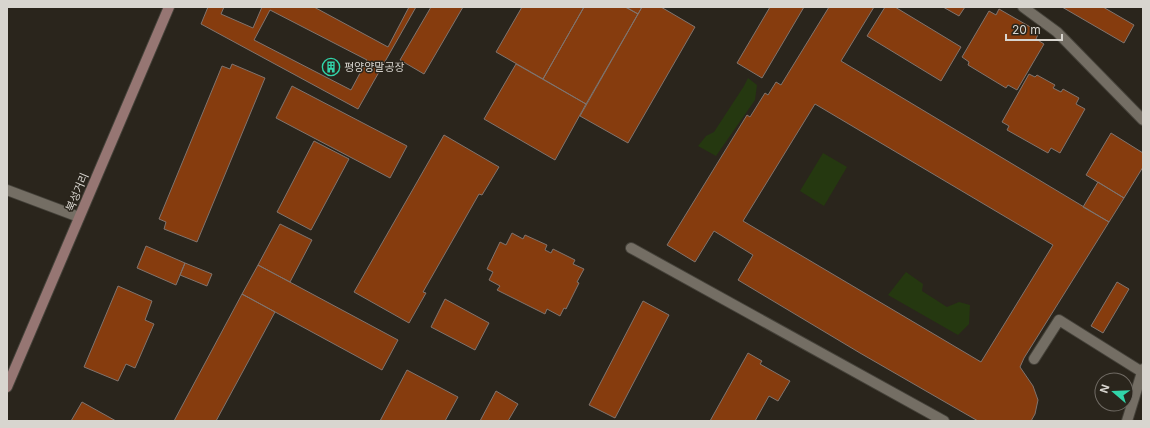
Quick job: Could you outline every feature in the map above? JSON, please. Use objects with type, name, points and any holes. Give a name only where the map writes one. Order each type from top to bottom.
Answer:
[{"type":"main road","name":"북성거리","points":[[7,386],[169,7]]},
{"type":"street","points":[[1023,7],[1057,32],[1143,120]]},
{"type":"street","points":[[7,190],[79,218]]},
{"type":"street","points":[[631,248],[944,421]]},
{"type":"street","points":[[1034,359],[1059,320],[1142,370],[1127,421]]},
{"type":"green space","points":[[748,78],[757,85],[755,100],[716,156],[698,146],[706,136],[714,132]]},
{"type":"green space","points":[[823,153],[847,167],[824,206],[800,191]]},
{"type":"green space","points":[[906,272],[923,284],[922,291],[947,307],[959,302],[970,305],[969,324],[958,335],[888,295]]},
{"type":"building","name":"평양양말공장","points":[[208,7],[416,7],[358,109],[201,24]]},
{"type":"building","points":[[224,7],[262,7],[253,28],[221,14]]},
{"type":"building","points":[[314,7],[409,7],[388,47]]},
{"type":"building","points":[[431,7],[463,7],[424,74],[400,60]]},
{"type":"building","points":[[522,7],[584,7],[543,79],[496,52]]},
{"type":"building","points":[[584,7],[625,7],[638,14],[586,104],[543,79]]},
{"type":"building","points":[[626,7],[642,7],[638,14]]},
{"type":"building","points":[[642,7],[661,7],[695,27],[628,143],[580,116]]},
{"type":"building","points":[[770,7],[804,7],[762,78],[737,63]]},
{"type":"building","points":[[829,7],[874,7],[841,61],[1109,222],[1024,358],[1020,367],[1033,386],[1038,400],[1035,414],[1031,421],[978,421],[738,280],[753,255],[714,231],[695,262],[667,245],[747,115],[750,117],[765,93],[768,95],[776,82],[781,85]],"holes":[[[815,104],[1053,245],[981,362],[743,221]]]},
{"type":"building","points":[[885,7],[895,7],[961,47],[941,81],[867,36]]},
{"type":"building","points":[[943,7],[965,7],[959,16]]},
{"type":"building","points":[[1062,7],[1103,7],[1134,25],[1124,43]]},
{"type":"building","points":[[999,9],[1039,32],[1036,39],[1044,44],[1017,90],[1008,85],[1006,88],[968,65],[969,62],[962,57],[989,11],[996,15]]},
{"type":"building","points":[[270,10],[367,60],[351,90],[254,40]]},
{"type":"building","points":[[232,64],[265,78],[197,242],[164,229],[166,222],[159,219],[222,66],[230,69]]},
{"type":"building","points":[[516,64],[586,104],[555,160],[484,119]]},
{"type":"building","points":[[1029,74],[1035,77],[1037,75],[1055,85],[1053,88],[1061,92],[1063,89],[1079,98],[1076,104],[1085,109],[1060,153],[1051,148],[1048,153],[1007,130],[1009,126],[1002,122]]},
{"type":"building","points":[[292,86],[407,146],[390,178],[276,118]]},
{"type":"building","points":[[1111,133],[1143,153],[1143,167],[1124,198],[1086,175]]},
{"type":"building","points":[[444,135],[499,167],[482,195],[479,194],[423,292],[426,293],[409,323],[354,292]]},
{"type":"building","points":[[314,141],[349,159],[311,230],[277,212]]},
{"type":"building","points":[[1098,182],[1124,198],[1109,222],[1083,207]]},
{"type":"building","points":[[280,224],[312,240],[290,282],[258,265]]},
{"type":"building","points":[[512,233],[523,239],[525,235],[547,245],[545,250],[551,253],[553,249],[575,260],[573,264],[584,269],[566,309],[564,308],[560,316],[547,309],[545,314],[497,290],[500,286],[489,280],[493,272],[487,269],[500,242],[506,245]]},
{"type":"building","points":[[146,246],[185,263],[176,285],[137,268]]},
{"type":"building","points":[[185,263],[212,274],[207,286],[180,275]]},
{"type":"building","points":[[258,265],[398,340],[382,370],[242,294]]},
{"type":"building","points":[[1117,282],[1129,289],[1103,333],[1091,326]]},
{"type":"building","points":[[118,286],[152,301],[145,320],[154,324],[135,368],[126,364],[118,381],[84,367]]},
{"type":"building","points":[[242,294],[275,312],[216,421],[174,421]]},
{"type":"building","points":[[445,299],[489,323],[475,350],[431,327]]},
{"type":"building","points":[[643,301],[669,315],[615,418],[589,405]]},
{"type":"building","points":[[748,353],[762,361],[760,364],[790,381],[778,401],[769,396],[755,421],[710,421]]},
{"type":"building","points":[[407,370],[458,397],[445,421],[380,421]]},
{"type":"building","points":[[496,391],[518,404],[508,421],[480,421]]},
{"type":"building","points":[[82,402],[116,421],[71,421]]},
{"type":"place","name":"평양양말공장","points":[[331,67]]}]
